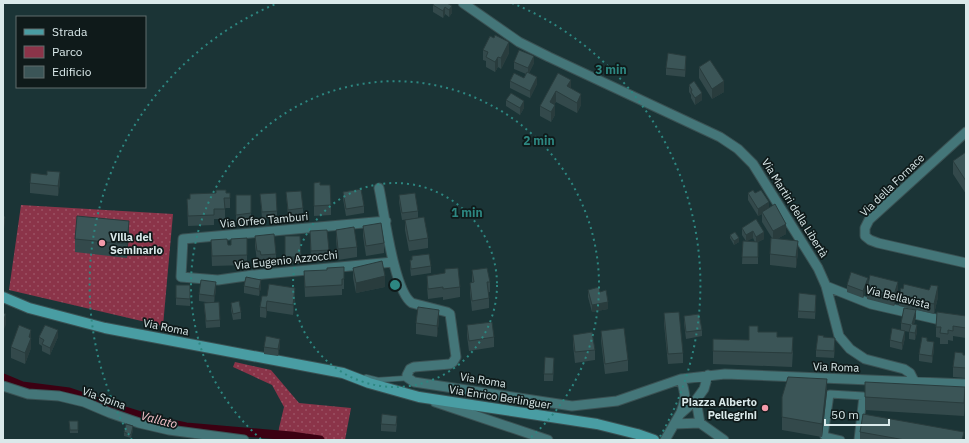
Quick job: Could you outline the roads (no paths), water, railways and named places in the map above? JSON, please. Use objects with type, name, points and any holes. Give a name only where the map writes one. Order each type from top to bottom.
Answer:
[{"type":"main road","name":"Via Roma","points":[[3,298],[29,308],[105,328],[343,373]]},
{"type":"main road","name":"Via Enrico Berlinguer","points":[[343,373],[369,383],[419,397],[597,424],[637,434],[653,440]]},
{"type":"street","name":"Via Martiri della Libertà","points":[[463,3],[519,42],[720,137],[738,148],[753,164],[818,268],[826,286],[839,336],[850,349],[865,359],[904,369],[910,373],[914,381]]},
{"type":"street","name":"Via della Fornace","points":[[966,132],[869,220],[865,228],[865,236],[878,243],[966,263]]},
{"type":"street","points":[[379,188],[393,262],[402,291],[412,303],[442,310],[450,314],[456,357],[453,362],[450,364],[414,367],[408,372],[408,378]]},
{"type":"street","name":"Via Orfeo Tamburi","points":[[181,277],[183,239],[386,221]]},
{"type":"street","name":"Via Eugenio Azzocchi","points":[[181,277],[218,280],[253,275],[393,262]]},
{"type":"street","name":"Via Bellavista","points":[[826,286],[871,304],[966,323]]},
{"type":"street","name":"Via Roma","points":[[408,378],[414,382],[572,406],[617,401],[681,379],[725,374],[966,384]]},
{"type":"street","points":[[680,414],[696,400],[704,389],[708,375]]},
{"type":"street","points":[[665,440],[680,414],[685,400],[685,392],[681,379]]},
{"type":"street","name":"Via Spina","points":[[3,386],[28,394],[59,396],[84,402],[110,414],[169,430],[244,440]]},
{"type":"street","points":[[841,440],[824,436],[830,394],[863,396],[858,440]]},
{"type":"street","points":[[419,397],[548,440]]},
{"type":"street","points":[[696,400],[700,422]]},
{"type":"street","points":[[674,424],[700,422],[724,440]]},
{"type":"lane","name":"Via Roma","points":[[343,373],[378,380],[408,378]]},
{"type":"waterway","name":"Vallato","points":[[3,378],[22,386],[69,392],[157,421],[186,427],[320,440]]},
{"type":"place","name":"Villa del Seminario","points":[[102,243]]},
{"type":"place","name":"Piazza Alberto Pellegrini","points":[[765,408]]}]
